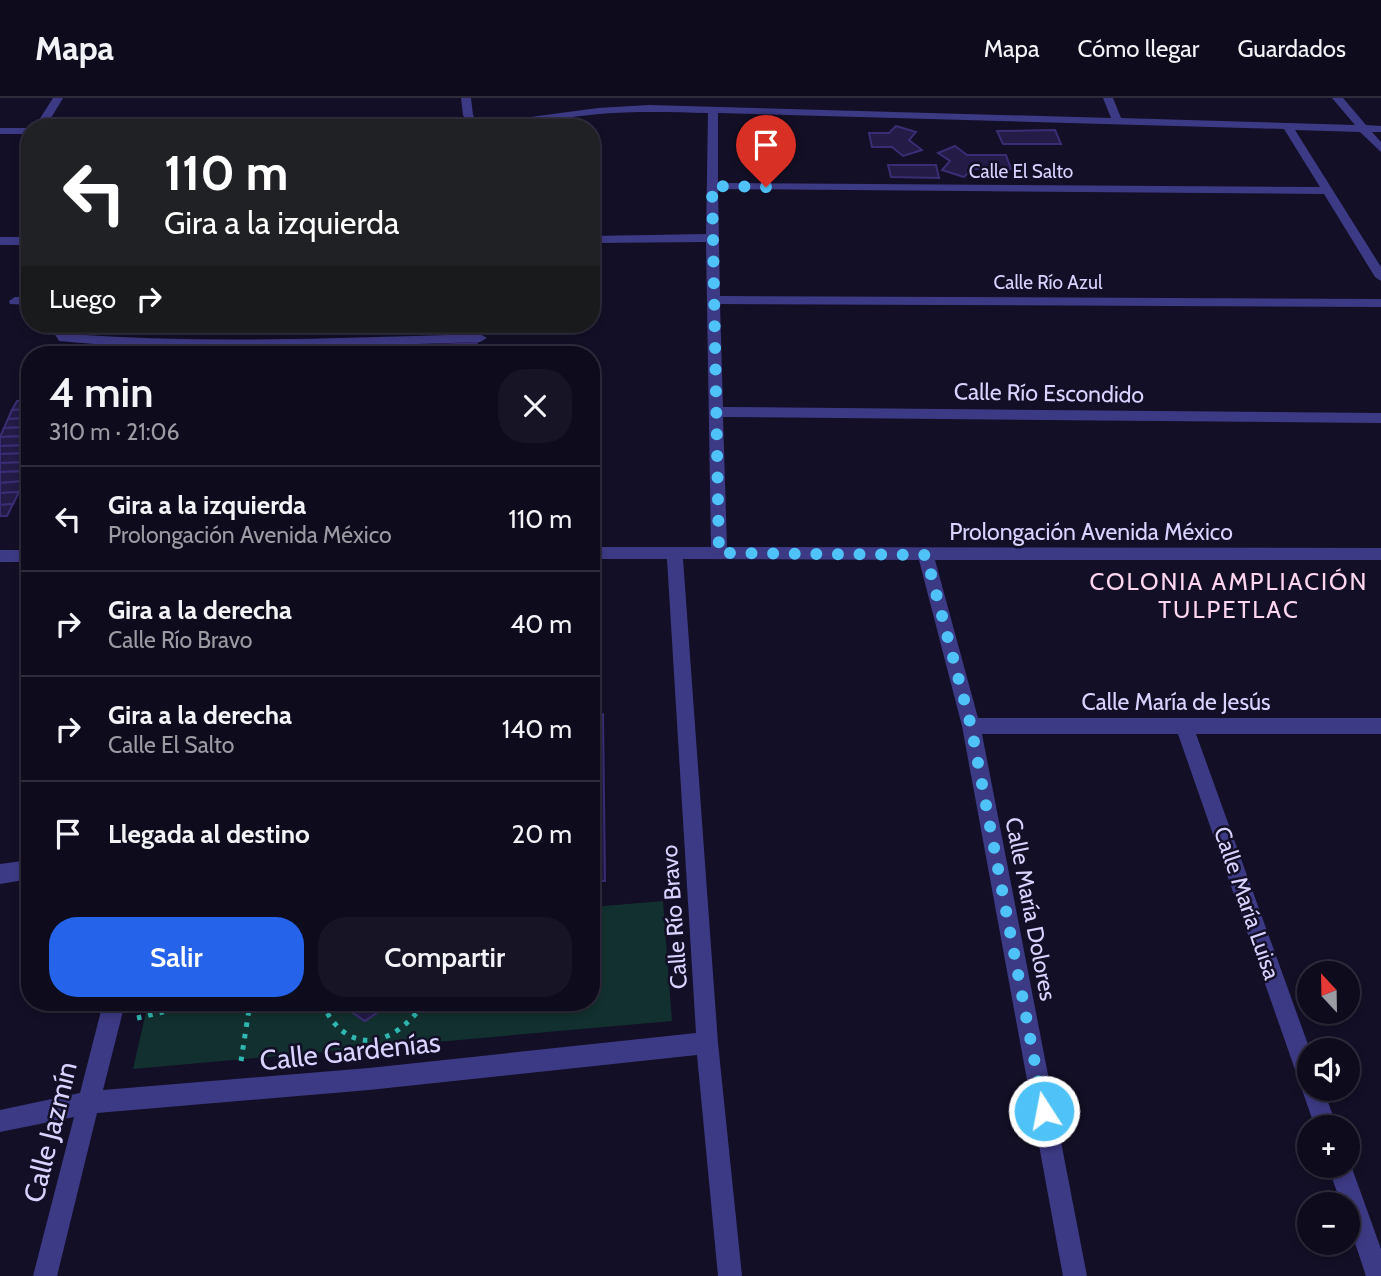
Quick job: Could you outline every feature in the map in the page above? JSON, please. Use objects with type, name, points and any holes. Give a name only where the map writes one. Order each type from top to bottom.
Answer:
[{"type":"street","points":[[45,119],[58,98]]},
{"type":"street","points":[[466,98],[469,119]]},
{"type":"street","points":[[790,98],[792,114]]},
{"type":"street","points":[[1108,98],[1117,121]]},
{"type":"street","points":[[1337,98],[1381,149]]},
{"type":"street","points":[[538,119],[612,109],[1381,129]]},
{"type":"street","points":[[713,111],[712,238],[719,553]]},
{"type":"street","points":[[1287,126],[1375,260],[1381,277]]},
{"type":"street","points":[[0,131],[21,131]]},
{"type":"street","name":"Calle El Salto","points":[[712,186],[1329,191]]},
{"type":"street","points":[[600,239],[712,238]]},
{"type":"street","points":[[0,241],[21,241]]},
{"type":"street","name":"Calle Río Azul","points":[[714,299],[1381,303]]},
{"type":"street","points":[[15,301],[21,301]]},
{"type":"street","points":[[61,333],[64,338],[109,346]]},
{"type":"street","points":[[227,346],[480,338]]},
{"type":"street","points":[[403,346],[404,341]]},
{"type":"street","name":"Calle Río Escondido","points":[[716,412],[1381,418]]},
{"type":"street","name":"Prolongación Avenida México","points":[[600,553],[1381,554]]},
{"type":"street","name":"Calle Río Bravo","points":[[675,554],[707,1043],[730,1276]]},
{"type":"street","points":[[0,556],[21,555]]},
{"type":"street","name":"Calle María Dolores","points":[[926,555],[971,726],[1075,1276]]},
{"type":"street","name":"Calle María de Jesús","points":[[971,726],[1381,726]]},
{"type":"street","name":"Calle María Luisa","points":[[1185,727],[1297,1045]]},
{"type":"street","points":[[0,874],[21,870]]},
{"type":"street","name":"Calle Jazmín","points":[[45,1276],[112,1014]]},
{"type":"street","name":"Calle Gardenías","points":[[0,1121],[88,1103],[237,1092],[707,1043]]},
{"type":"street","points":[[1344,1178],[1378,1276]]},
{"type":"path","points":[[112,1014],[136,1011]]},
{"type":"path","points":[[237,1092],[249,1011]]},
{"type":"path","points":[[324,1011],[327,1019],[338,1032],[353,1039],[371,1041],[390,1036],[407,1025],[418,1011]]},
{"type":"green space","points":[[663,901],[672,1021],[133,1069],[146,1011],[600,1011],[600,906]]},
{"type":"building","points":[[896,126],[916,132],[909,140],[922,150],[903,156],[892,147],[872,147],[869,133],[889,133]]},
{"type":"building","points":[[1055,130],[1061,144],[1003,144],[997,131]]},
{"type":"building","points":[[955,146],[967,155],[1006,155],[1011,169],[972,169],[964,177],[942,170],[950,161],[938,153]]},
{"type":"building","points":[[888,165],[936,165],[939,178],[891,177]]},
{"type":"building","points":[[477,343],[477,346],[435,345]]},
{"type":"building","points":[[17,401],[21,401],[21,410],[12,410]]},
{"type":"building","points":[[12,410],[21,410],[21,418],[8,419]]},
{"type":"building","points":[[21,418],[21,427],[4,428],[8,419]]},
{"type":"building","points":[[21,427],[21,436],[0,437],[4,428]]},
{"type":"building","points":[[21,436],[21,445],[0,446],[0,437]]},
{"type":"building","points":[[21,445],[21,453],[0,454],[0,446]]},
{"type":"building","points":[[21,453],[21,462],[0,463],[0,454]]},
{"type":"building","points":[[21,462],[21,471],[0,472],[0,463]]},
{"type":"building","points":[[21,471],[21,481],[0,483],[0,472]]},
{"type":"building","points":[[21,481],[21,488],[19,492],[0,493],[0,483]]},
{"type":"building","points":[[19,492],[13,504],[0,505],[0,493]]},
{"type":"building","points":[[13,504],[7,516],[0,516],[0,505]]},
{"type":"building","points":[[600,714],[603,714],[605,881],[600,881]]},
{"type":"building","points":[[350,1011],[379,1011],[365,1021]]},
{"type":"district","name":"COLONIA AMPLIACIÓN TULPETLAC","points":[[1229,595]]},
{"type":"route","points":[[766,187],[712,186],[719,553],[926,555],[971,726],[1044,1111]]}]
